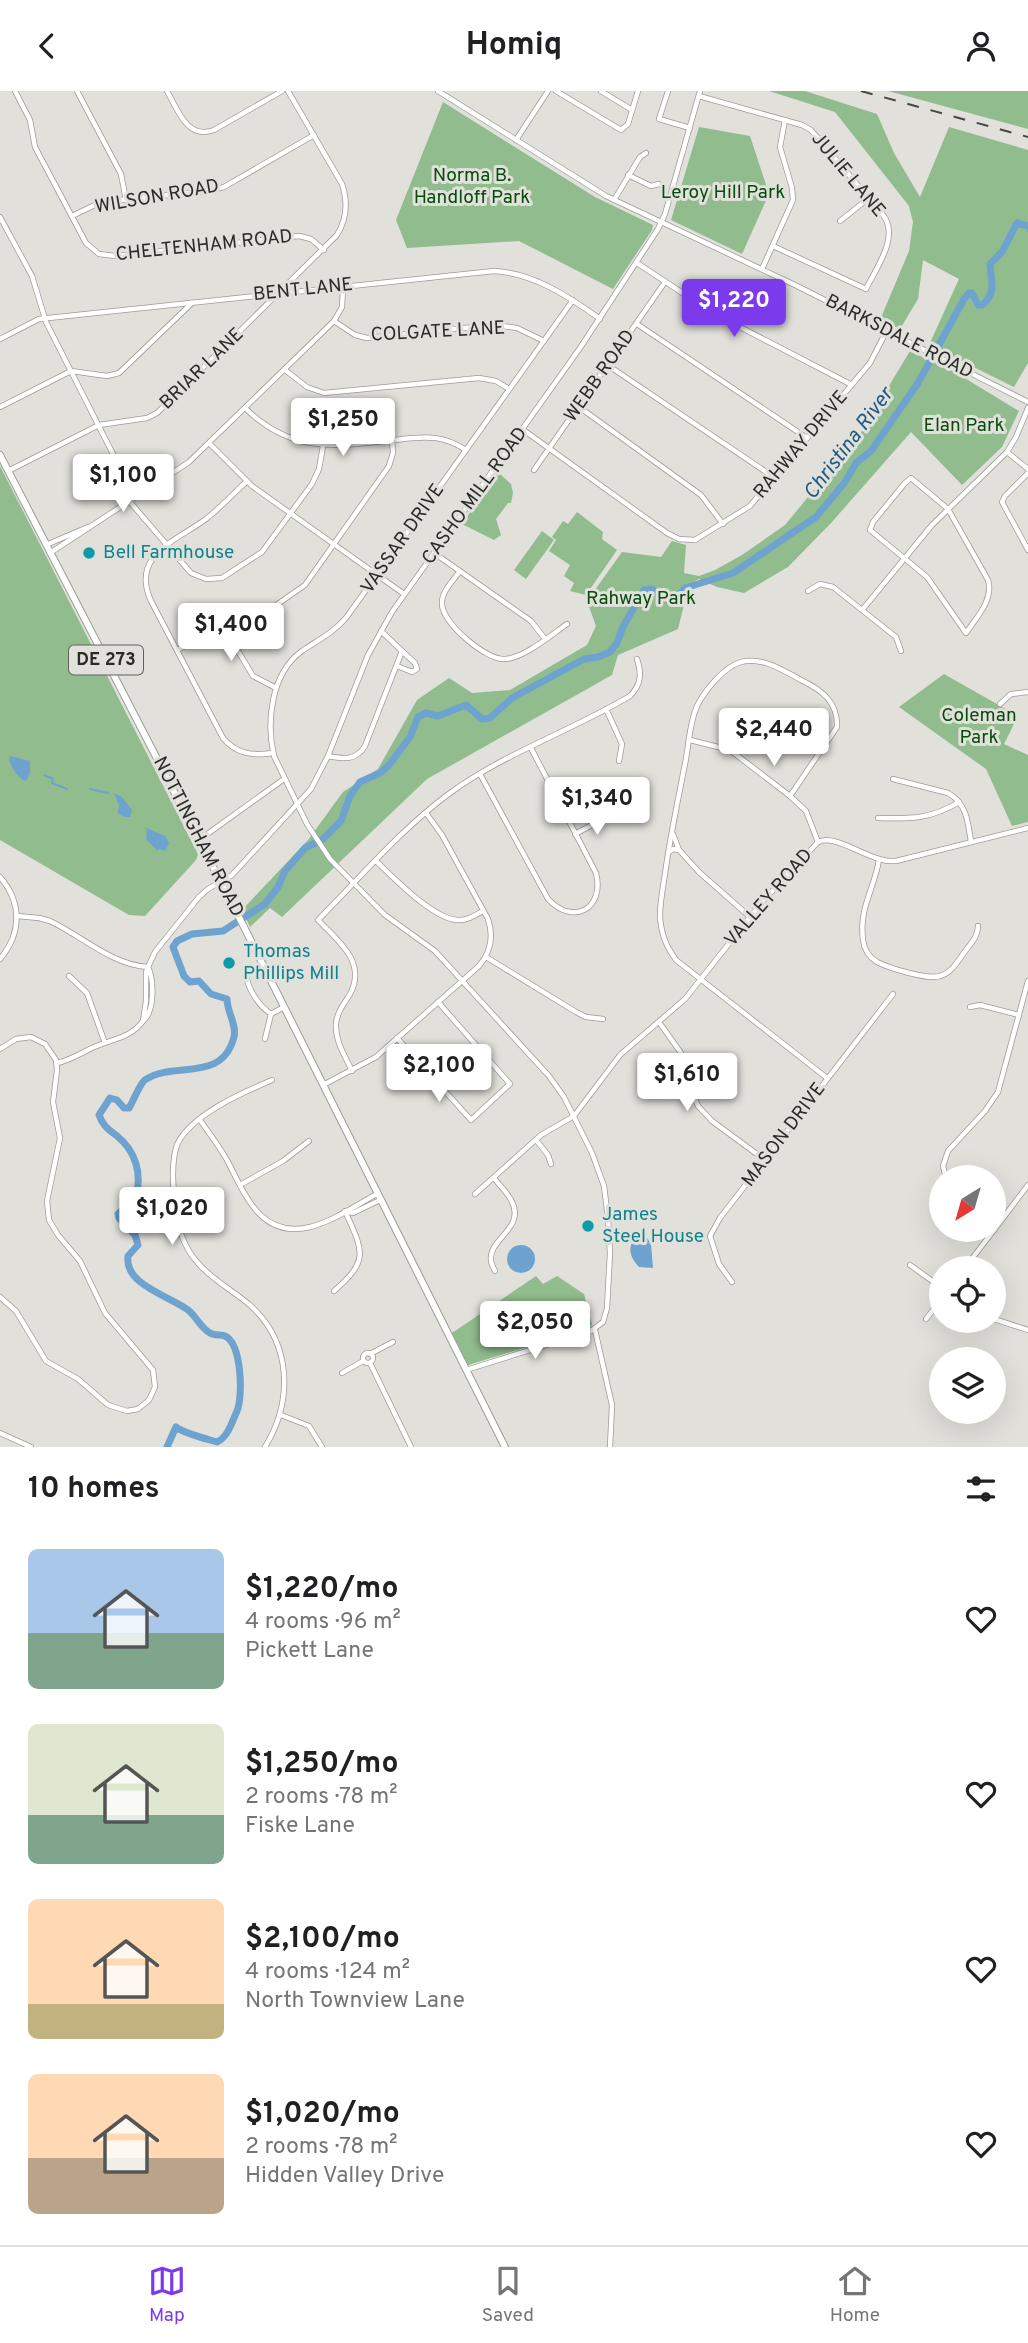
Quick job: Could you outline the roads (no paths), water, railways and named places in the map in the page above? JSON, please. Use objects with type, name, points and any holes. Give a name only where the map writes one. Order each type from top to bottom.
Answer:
[{"type":"main road","name":"NOTTINGHAM ROAD","points":[[0,455],[243,925],[505,1447]]},
{"type":"street","name":"CHELTENHAM ROAD","points":[[15,91],[30,120],[35,147],[86,243],[93,251],[103,255],[299,236],[311,239],[324,250]]},
{"type":"street","points":[[77,91],[121,174],[126,200]]},
{"type":"street","points":[[167,91],[185,124],[202,133],[214,130],[282,91]]},
{"type":"street","name":"BRIAR LANE","points":[[8,471],[99,425],[147,418],[157,413],[324,250],[341,229],[346,204],[342,184],[288,91]]},
{"type":"street","name":"BARKSDALE ROAD","points":[[439,91],[614,200],[762,269],[1028,402]]},
{"type":"street","points":[[516,140],[548,91]]},
{"type":"street","points":[[556,91],[619,130],[628,124],[638,91]]},
{"type":"street","points":[[601,91],[632,110]]},
{"type":"street","points":[[612,98],[614,91]]},
{"type":"street","points":[[668,91],[659,119],[690,128]]},
{"type":"street","name":"CASHO MILL ROAD","points":[[148,967],[155,951],[198,897],[234,873],[298,806],[315,783],[368,655],[381,631],[404,594],[600,319],[662,222],[700,93]]},
{"type":"street","name":"JULIE LANE","points":[[700,93],[802,125],[815,133],[886,220],[890,232],[866,289],[773,246]]},
{"type":"street","points":[[762,269],[793,200],[780,147],[785,120]]},
{"type":"street","name":"WILSON ROAD","points":[[72,216],[95,204],[224,187],[314,135]]},
{"type":"street","points":[[614,200],[639,156],[646,153]]},
{"type":"street","points":[[628,175],[651,186],[659,184]]},
{"type":"street","points":[[841,221],[869,198]]},
{"type":"street","points":[[0,217],[32,276],[44,318],[117,463],[130,502],[191,573],[217,580],[231,574],[262,552],[315,479],[323,446]]},
{"type":"street","points":[[637,263],[713,313],[852,385]]},
{"type":"street","name":"BENT LANE","points":[[0,339],[44,318],[494,271],[527,277],[573,300],[600,319]]},
{"type":"street","name":"WEBB ROAD","points":[[534,470],[665,282]]},
{"type":"street","points":[[50,554],[184,466],[334,321],[342,307],[344,286]]},
{"type":"street","name":"VASSAR DRIVE","points":[[573,300],[341,624],[290,662],[276,688],[273,701],[273,753],[320,846],[390,919],[435,951],[550,1076],[562,1093],[601,1175],[608,1218],[610,1253],[606,1314],[602,1324],[595,1330]]},
{"type":"street","points":[[0,407],[71,371],[107,376],[119,373],[194,302]]},
{"type":"street","name":"COLGATE LANE","points":[[334,321],[355,335],[367,338],[494,325],[517,328],[544,341]]},
{"type":"street","points":[[637,324],[807,438]]},
{"type":"street","name":"RAHWAY DRIVE","points":[[522,429],[674,537],[695,540],[750,506],[852,385],[873,358],[886,332]]},
{"type":"street","points":[[609,366],[775,478]]},
{"type":"street","points":[[285,370],[307,387],[324,393],[478,378],[496,381],[509,389]]},
{"type":"street","points":[[579,407],[696,491],[723,524]]},
{"type":"street","points":[[245,408],[261,423],[284,437],[305,444],[323,446],[433,437],[451,441],[466,450]]},
{"type":"street","points":[[863,609],[948,509],[1007,452],[1026,418],[1028,408]]},
{"type":"street","points":[[233,644],[262,615],[301,590],[389,466],[393,453],[392,440]]},
{"type":"street","points":[[209,443],[247,481],[404,594]]},
{"type":"street","points":[[1007,452],[1028,471],[1002,502],[1028,550]]},
{"type":"street","points":[[911,478],[948,509],[990,585],[989,597],[966,633],[930,581],[870,530],[911,478]]},
{"type":"street","points":[[247,481],[211,515],[166,545],[150,561],[146,582],[151,601],[228,743],[247,754],[273,753]]},
{"type":"street","points":[[46,545],[89,526]]},
{"type":"street","points":[[434,553],[531,621],[545,639]]},
{"type":"street","points":[[460,571],[444,594],[443,612],[482,652],[497,659],[509,659],[567,624]]},
{"type":"street","points":[[808,591],[820,584],[833,587],[896,637],[901,651]]},
{"type":"street","points":[[381,631],[415,663],[417,669],[412,672],[397,666]]},
{"type":"street","points":[[177,650],[210,636],[223,638],[233,644],[253,676],[276,688]]},
{"type":"street","points":[[328,756],[350,758],[362,751],[402,651]]},
{"type":"street","points":[[352,1070],[338,1040],[336,1025],[340,1009],[354,985],[355,968],[344,946],[318,920],[376,861],[450,793],[480,774],[630,696],[637,688],[641,674],[637,659]]},
{"type":"street","points":[[790,796],[836,727],[834,704],[822,691],[777,668],[743,661],[729,668],[703,697],[692,723],[668,854],[660,915],[663,938],[676,960],[827,1078]]},
{"type":"street","points":[[1000,704],[1011,694],[1028,692]]},
{"type":"street","points":[[606,709],[622,744],[619,761]]},
{"type":"street","points":[[690,740],[730,750],[790,796],[806,811],[818,842]]},
{"type":"street","points":[[480,774],[548,899],[557,909],[579,912],[593,902],[598,894],[596,873],[531,748]]},
{"type":"street","points":[[199,840],[284,779]]},
{"type":"street","points":[[893,779],[948,793],[965,809],[971,842]]},
{"type":"street","points":[[878,818],[933,815],[943,813],[959,802]]},
{"type":"street","points":[[323,1085],[372,1060],[486,957],[491,934],[483,911],[438,829],[426,813]]},
{"type":"street","points":[[575,834],[607,817]]},
{"type":"street","name":"VALLEY ROAD","points":[[574,1116],[620,1055],[685,999],[750,917],[818,842],[833,840],[889,862],[1028,828]]},
{"type":"street","points":[[672,832],[679,850],[698,872],[750,917]]},
{"type":"street","points":[[668,854],[673,849],[679,850]]},
{"type":"street","points":[[879,860],[876,878],[863,907],[865,950],[878,962],[923,976],[940,977],[947,974],[976,937],[978,926]]},
{"type":"street","points":[[376,861],[405,890],[447,918],[465,919],[483,911]]},
{"type":"street","points":[[0,877],[13,895],[16,916],[13,939],[0,959]]},
{"type":"street","points":[[16,916],[50,921],[122,962],[148,967],[151,972],[151,1004],[148,1017],[128,1035],[73,1059],[57,1063]]},
{"type":"street","points":[[486,957],[576,1012],[586,1017],[603,1019]]},
{"type":"street","points":[[246,973],[246,984],[271,1014]]},
{"type":"street","points":[[69,976],[87,993],[105,1043]]},
{"type":"street","points":[[943,1165],[947,1150],[985,1111],[998,1091],[1028,981]]},
{"type":"street","name":"MASON DRIVE","points":[[732,1282],[719,1265],[710,1236],[720,1218],[893,994]]},
{"type":"street","points":[[397,1038],[471,1120],[510,1084],[438,1002]]},
{"type":"street","points":[[970,1007],[980,1005],[1019,1016]]},
{"type":"street","points":[[265,1039],[271,1014],[284,1007]]},
{"type":"street","points":[[659,1022],[681,1053],[689,1086],[698,1106],[712,1121],[765,1160]]},
{"type":"street","points":[[0,1049],[16,1038],[31,1037],[49,1047],[57,1063],[53,1102],[60,1138],[47,1201],[49,1220],[54,1231],[80,1261],[105,1314],[153,1370],[155,1387],[149,1400],[138,1409],[127,1411],[108,1405],[78,1379],[46,1361],[16,1311],[0,1297]]},
{"type":"street","points":[[265,1447],[281,1415],[285,1380],[276,1340],[258,1314],[197,1263],[185,1245],[178,1227],[174,1191],[175,1154],[181,1137],[188,1128],[229,1100],[272,1080]]},
{"type":"street","points":[[475,1194],[536,1140],[574,1116]]},
{"type":"street","points":[[200,1120],[223,1153],[257,1213],[279,1225],[305,1228],[345,1211],[353,1213],[379,1197]]},
{"type":"street","points":[[240,1185],[284,1161],[309,1140]]},
{"type":"street","points":[[536,1140],[548,1155],[551,1164]]},
{"type":"street","points":[[494,1178],[511,1200],[515,1215],[510,1228],[492,1252],[491,1260],[495,1271]]},
{"type":"street","points":[[1006,1210],[1028,1185]]},
{"type":"street","points":[[334,1291],[354,1273],[360,1260],[359,1243],[345,1211]]},
{"type":"street","points":[[910,1265],[929,1279]]},
{"type":"street","points":[[926,1319],[929,1315]]},
{"type":"street","points":[[1006,1323],[1028,1330]]},
{"type":"street","points":[[466,1370],[595,1330],[612,1405],[610,1447]]},
{"type":"street","points":[[363,1361],[364,1355],[393,1342]]},
{"type":"street","points":[[370,1354],[373,1358],[370,1363]]},
{"type":"street","points":[[342,1373],[363,1361],[370,1363],[411,1447]]},
{"type":"street","points":[[281,1415],[309,1426],[322,1447]]},
{"type":"street","points":[[0,1433],[32,1447]]},
{"type":"water","points":[[10,756],[30,761],[30,773],[26,781],[14,770]]},
{"type":"water","points":[[114,793],[122,797],[132,810],[130,817],[118,813],[119,805]]},
{"type":"water","points":[[144,827],[165,836],[169,843],[165,851],[158,851],[146,839],[147,830]]},
{"type":"water","points":[[639,1235],[646,1236],[651,1244],[653,1268],[639,1267],[633,1259],[630,1251],[632,1242]]},
{"type":"water","points":[[521,1245],[531,1249],[535,1259],[531,1269],[521,1273],[511,1269],[507,1259],[511,1249]]},
{"type":"waterway","name":"Christina River","points":[[167,1447],[176,1427],[189,1434],[217,1442],[224,1437],[239,1404],[238,1360],[231,1341],[225,1336],[210,1333],[188,1310],[150,1289],[133,1275],[128,1256],[138,1245],[135,1235],[118,1214],[136,1197],[138,1172],[129,1149],[106,1127],[99,1115],[110,1098],[117,1100],[124,1108],[129,1108],[143,1082],[156,1074],[208,1066],[219,1061],[228,1052],[235,1032],[227,999],[211,994],[199,981],[190,982],[184,976],[173,947],[177,941],[192,934],[223,931],[265,904],[278,887],[285,871],[305,848],[323,839],[341,821],[350,796],[360,782],[380,773],[389,765],[410,737],[418,717],[426,713],[438,716],[466,705],[482,719],[490,718],[512,698],[584,659],[610,652],[644,590],[651,589],[668,600],[677,597],[685,588],[733,573],[816,517],[845,482],[856,463],[871,451],[918,383],[964,299],[972,293],[978,305],[987,301],[992,286],[990,264],[1002,252],[1017,223],[1028,226]]},
{"type":"waterway","points":[[44,775],[53,779],[52,783],[67,789]]},
{"type":"waterway","points":[[90,789],[108,793]]},
{"type":"railway","points":[[861,91],[1028,137]]},
{"type":"place","name":"Bell Farmhouse","points":[[89,553]]},
{"type":"place","name":"Thomas Phillips Mill","points":[[229,963]]},
{"type":"place","name":"James Steel House","points":[[588,1226]]},
{"type":"park label","name":"Norma B. Handloff Park","points":[[472,187]]},
{"type":"park label","name":"Leroy Hill Park","points":[[723,193]]},
{"type":"park label","name":"Elan Park","points":[[964,426]]},
{"type":"park label","name":"Rahway Park","points":[[641,599]]},
{"type":"park label","name":"Coleman Park","points":[[979,727]]}]
